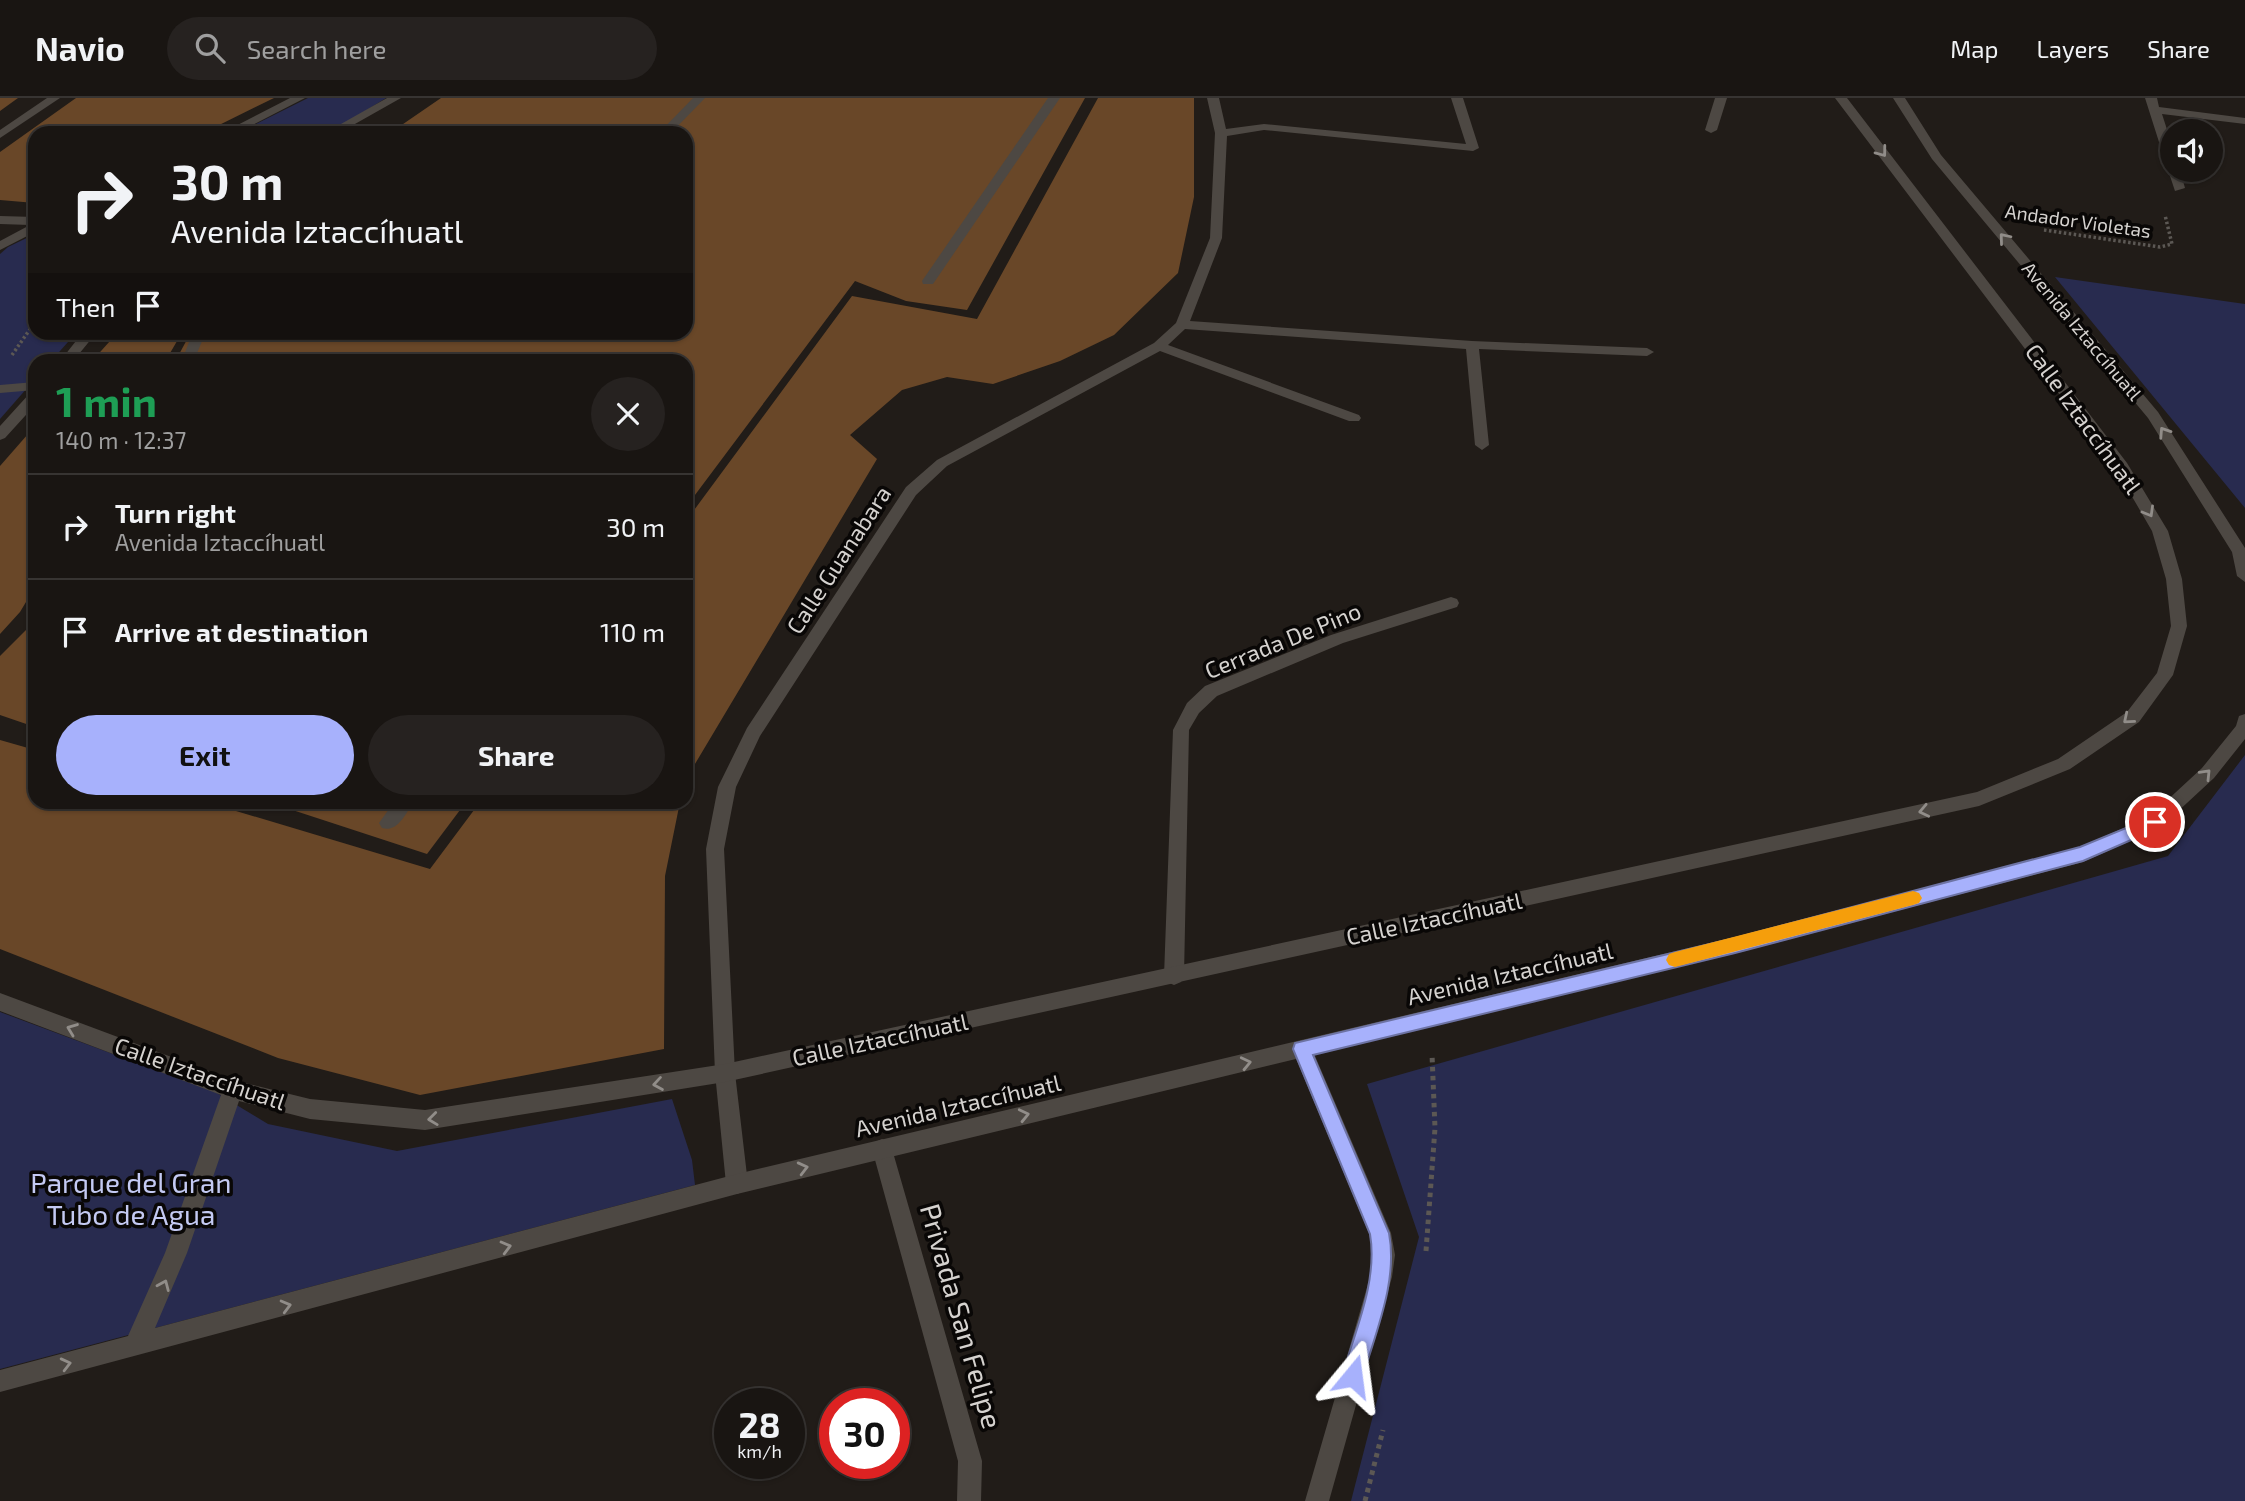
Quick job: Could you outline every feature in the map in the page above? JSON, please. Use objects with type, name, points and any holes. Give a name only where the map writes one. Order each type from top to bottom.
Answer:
[{"type":"street","points":[[0,135],[54,98]]},
{"type":"street","points":[[242,126],[299,98]]},
{"type":"street","points":[[344,126],[395,98]]},
{"type":"street","points":[[672,126],[699,98]]},
{"type":"street","points":[[928,281],[1054,98]]},
{"type":"street","name":"Calle Guanabara","points":[[737,1184],[725,1073],[715,849],[727,787],[753,733],[911,491],[942,463],[1160,346],[1182,326],[1216,238],[1221,133],[1213,98]]},
{"type":"street","points":[[1221,133],[1264,127],[1472,148],[1457,98]]},
{"type":"street","points":[[1711,130],[1721,98]]},
{"type":"street","name":"Calle Iztaccíhuatl","points":[[0,1002],[233,1090],[310,1110],[425,1120],[725,1073],[1174,976],[1979,799],[2064,764],[2133,718],[2165,675],[2179,625],[2174,579],[2160,531],[2122,466],[1841,98]]},
{"type":"street","name":"Avenida Iztaccíhuatl","points":[[1899,98],[1936,158],[2153,415],[2241,552],[2245,576]]},
{"type":"street","points":[[2151,98],[2160,124]]},
{"type":"street","points":[[2156,110],[2245,121]]},
{"type":"street","points":[[2177,182],[2179,188]]},
{"type":"street","points":[[0,220],[28,221]]},
{"type":"street","points":[[0,246],[28,231]]},
{"type":"street","points":[[1182,326],[1472,345],[1647,352]]},
{"type":"street","points":[[72,354],[84,340]]},
{"type":"street","points":[[1472,345],[1482,445]]},
{"type":"street","points":[[1160,346],[1354,418]]},
{"type":"street","points":[[0,389],[28,387]]},
{"type":"street","points":[[0,435],[28,404]]},
{"type":"street","name":"Cerrada De Pino","points":[[1174,976],[1181,730],[1193,708],[1211,691],[1337,639],[1451,603]]},
{"type":"street","name":"Avenida Iztaccíhuatl","points":[[737,1184],[1735,945],[2083,854],[2155,822],[2208,773],[2244,728],[2245,721]]},
{"type":"street","points":[[388,823],[399,809]]},
{"type":"street","points":[[1302,1049],[1380,1233],[1384,1255],[1381,1276],[1317,1501]]},
{"type":"street","points":[[134,1347],[176,1255],[233,1090]]},
{"type":"street","name":"Privada San Felipe","points":[[882,1149],[970,1461],[969,1501]]},
{"type":"street","points":[[0,1381],[737,1184]]},
{"type":"path","name":"Andador Violetas","points":[[1992,223],[2160,247]]},
{"type":"path","points":[[7,363],[28,333]]},
{"type":"green space","points":[[308,98],[386,98],[341,126],[252,126]]},
{"type":"green space","points":[[28,237],[28,340],[70,340],[57,354],[28,354],[28,387],[0,419],[0,254]]},
{"type":"green space","points":[[2055,277],[2245,304],[2245,508]]},
{"type":"green space","points":[[2245,755],[2245,1501],[1351,1501],[1419,1237],[1367,1084],[2168,856]]},
{"type":"green space","name":"Parque del Gran Tubo de Agua","points":[[0,1012],[215,1092],[268,1124],[397,1151],[672,1099],[692,1160],[695,1185],[0,1369]]},
{"type":"building","points":[[0,98],[18,98],[0,111]]},
{"type":"building","points":[[76,98],[274,98],[217,126],[37,126]]},
{"type":"building","points":[[441,98],[1085,98],[967,310],[906,301],[855,281],[693,498],[693,354],[179,354],[187,340],[693,340],[693,126],[400,126]]},
{"type":"building","points":[[1098,98],[1194,98],[1194,197],[1178,273],[1114,335],[1060,361],[993,384],[947,377],[902,390],[850,435],[877,459],[693,767],[693,512],[852,296],[977,319]]},
{"type":"building","points":[[28,132],[28,202],[0,200],[0,152]]},
{"type":"building","points":[[111,340],[178,340],[170,354],[98,354]]},
{"type":"building","points":[[28,434],[28,599],[0,634],[0,466]]},
{"type":"building","points":[[28,627],[28,725],[0,715],[0,656]]},
{"type":"building","points":[[0,740],[28,748],[28,809],[229,809],[430,869],[475,809],[679,809],[665,876],[664,1049],[420,1095],[278,1058],[0,949]]},
{"type":"building","points":[[289,809],[461,809],[427,854]]},
{"type":"slow traffic","points":[[1675,960],[1913,898]]},
{"type":"route","points":[[1353,1376],[1381,1276],[1384,1255],[1380,1233],[1302,1049],[1735,945],[2083,854],[2155,822]]}]
